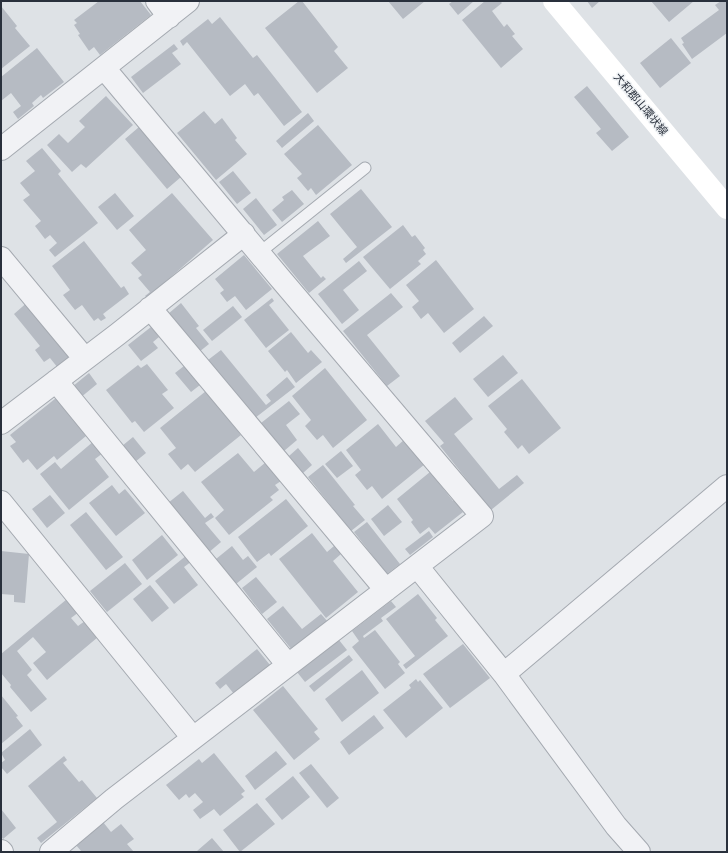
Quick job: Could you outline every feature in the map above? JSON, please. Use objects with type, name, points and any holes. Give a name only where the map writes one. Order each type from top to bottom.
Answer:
[{"type":"main road","name":"大和郡山環状線","points":[[554,1],[727,208]]},
{"type":"street","points":[[1,149],[104,68],[163,9],[188,1]]},
{"type":"street","points":[[51,852],[114,799],[482,516],[104,68]]},
{"type":"street","points":[[1,423],[244,234]]},
{"type":"street","points":[[1,258],[85,359]]},
{"type":"street","points":[[150,308],[386,590]]},
{"type":"street","points":[[56,381],[288,665]]},
{"type":"street","points":[[504,674],[727,486]]},
{"type":"street","points":[[1,502],[193,738]]},
{"type":"street","points":[[417,566],[504,674],[616,826],[639,852]]},
{"type":"lane","points":[[259,253],[365,168]]},
{"type":"building","points":[[99,1],[140,1],[151,15],[100,55],[94,47],[89,51],[78,35],[80,34],[74,25],[77,23],[74,20]]},
{"type":"building","points":[[299,1],[302,1],[338,47],[334,51],[348,68],[317,93],[265,28]]},
{"type":"building","points":[[388,1],[425,1],[403,19]]},
{"type":"building","points":[[453,1],[474,1],[458,15],[449,4]]},
{"type":"building","points":[[485,1],[500,1],[502,3],[492,11],[504,27],[507,24],[515,34],[512,36],[523,49],[501,68],[462,20]]},
{"type":"building","points":[[587,1],[600,1],[592,8]]},
{"type":"building","points":[[651,1],[694,1],[669,22]]},
{"type":"building","points":[[721,1],[727,1],[727,33],[692,59],[682,44],[684,43],[681,38],[719,10],[715,5]]},
{"type":"building","points":[[1,6],[17,26],[15,28],[30,46],[1,69]]},
{"type":"building","points":[[220,17],[253,58],[257,55],[302,112],[284,126],[258,93],[254,96],[245,84],[230,96],[187,42],[183,46],[180,41],[208,19],[212,24]]},
{"type":"building","points":[[671,38],[691,63],[660,88],[640,63]]},
{"type":"building","points":[[174,44],[178,49],[172,53],[181,64],[143,93],[131,77]]},
{"type":"building","points":[[37,48],[64,82],[43,98],[41,95],[32,103],[34,106],[18,119],[13,112],[21,106],[11,93],[1,101],[1,77]]},
{"type":"building","points":[[587,86],[629,137],[612,151],[596,133],[601,129],[574,97]]},
{"type":"building","points":[[106,96],[133,125],[86,168],[81,164],[72,172],[47,145],[59,134],[68,143],[85,127],[79,121]]},
{"type":"building","points":[[204,111],[215,124],[222,118],[237,138],[235,140],[247,154],[216,180],[177,133]]},
{"type":"building","points":[[308,113],[314,121],[282,148],[276,141]]},
{"type":"building","points":[[318,125],[352,165],[316,195],[311,188],[308,191],[297,178],[302,174],[284,154]]},
{"type":"building","points":[[139,127],[181,177],[167,189],[125,139]]},
{"type":"building","points":[[42,148],[61,171],[58,174],[98,223],[55,257],[49,250],[57,243],[50,235],[45,239],[35,226],[41,221],[23,200],[30,195],[20,183],[35,171],[26,161]]},
{"type":"building","points":[[233,171],[251,193],[237,204],[219,182]]},
{"type":"building","points":[[361,189],[392,227],[346,263],[343,259],[357,247],[330,214]]},
{"type":"building","points":[[292,190],[304,204],[282,222],[272,210],[284,200],[282,197]]},
{"type":"building","points":[[115,193],[134,216],[117,230],[98,207]]},
{"type":"building","points":[[172,193],[213,240],[147,298],[145,296],[150,292],[138,278],[142,275],[131,263],[146,250],[129,230]]},
{"type":"building","points":[[256,198],[277,225],[264,235],[243,209]]},
{"type":"building","points":[[318,221],[330,236],[303,256],[321,278],[323,276],[326,279],[309,293],[277,254]]},
{"type":"building","points":[[403,225],[412,237],[415,235],[425,248],[423,250],[426,254],[418,261],[421,264],[390,289],[363,257]]},
{"type":"building","points":[[84,241],[121,288],[124,286],[129,294],[103,314],[106,318],[101,321],[98,318],[94,321],[82,305],[75,310],[63,295],[70,290],[52,266]]},
{"type":"building","points":[[244,255],[272,289],[246,310],[235,296],[227,302],[220,293],[224,290],[215,279]]},
{"type":"building","points":[[436,260],[474,309],[444,333],[428,313],[421,319],[412,307],[419,301],[406,285]]},
{"type":"building","points":[[359,261],[367,271],[343,290],[359,310],[342,324],[318,294]]},
{"type":"building","points":[[391,293],[403,307],[367,335],[400,376],[387,386],[343,331]]},
{"type":"building","points":[[272,298],[274,301],[269,305],[289,330],[266,348],[244,320]]},
{"type":"building","points":[[30,300],[74,354],[58,368],[50,358],[44,362],[35,350],[40,346],[14,314]]},
{"type":"building","points":[[181,303],[199,326],[196,328],[209,344],[199,352],[168,314]]},
{"type":"building","points":[[233,306],[242,317],[212,341],[203,330]]},
{"type":"building","points":[[484,316],[493,326],[460,353],[452,343]]},
{"type":"building","points":[[151,327],[159,337],[153,342],[158,348],[141,361],[128,345]]},
{"type":"building","points":[[291,332],[308,353],[311,350],[322,362],[296,383],[287,370],[285,372],[268,351]]},
{"type":"building","points":[[221,350],[266,405],[271,401],[266,395],[287,377],[295,387],[255,418],[208,360]]},
{"type":"building","points":[[503,355],[518,373],[488,397],[473,379]]},
{"type":"building","points":[[147,364],[168,390],[162,394],[174,408],[144,432],[135,421],[132,423],[106,390],[138,365],[141,368]]},
{"type":"building","points":[[184,366],[200,385],[191,392],[175,373]]},
{"type":"building","points":[[325,368],[367,420],[333,448],[323,435],[317,440],[305,426],[311,420],[292,396]]},
{"type":"building","points":[[89,373],[97,384],[80,398],[72,387]]},
{"type":"building","points":[[522,379],[561,428],[529,454],[522,445],[518,449],[504,432],[507,429],[488,406]]},
{"type":"building","points":[[206,391],[241,435],[195,472],[188,464],[181,470],[168,454],[176,448],[160,428]]},
{"type":"building","points":[[455,397],[473,419],[454,434],[499,489],[517,475],[524,483],[491,510],[440,446],[444,443],[425,421]]},
{"type":"building","points":[[56,398],[86,436],[57,460],[54,456],[37,470],[28,459],[23,463],[10,446],[16,442],[10,435]]},
{"type":"building","points":[[289,401],[300,414],[286,425],[297,440],[284,451],[261,423]]},
{"type":"building","points":[[378,424],[396,447],[405,439],[425,464],[382,499],[372,486],[367,490],[355,475],[361,470],[346,450]]},
{"type":"building","points":[[133,437],[146,453],[135,462],[122,446]]},
{"type":"building","points":[[94,441],[103,453],[95,459],[109,477],[69,510],[40,474],[55,462],[61,469]]},
{"type":"building","points":[[298,448],[312,465],[303,473],[289,456]]},
{"type":"building","points":[[341,451],[353,466],[337,478],[325,464]]},
{"type":"building","points":[[238,453],[254,472],[266,462],[281,481],[275,485],[279,490],[270,497],[273,500],[229,535],[215,518],[224,510],[201,482]]},
{"type":"building","points":[[323,465],[365,520],[351,531],[308,477]]},
{"type":"building","points":[[430,472],[463,512],[435,534],[429,527],[420,534],[411,522],[413,520],[397,499]]},
{"type":"building","points":[[112,485],[119,494],[125,489],[145,513],[116,536],[89,503]]},
{"type":"building","points":[[183,491],[205,518],[211,513],[214,517],[205,523],[221,542],[208,553],[168,503]]},
{"type":"building","points":[[50,495],[65,513],[47,528],[32,509]]},
{"type":"building","points":[[286,499],[308,526],[271,556],[269,553],[257,562],[238,537]]},
{"type":"building","points":[[388,505],[402,522],[384,536],[371,519]]},
{"type":"building","points":[[86,512],[123,557],[106,570],[70,525]]},
{"type":"building","points":[[367,522],[400,564],[387,574],[354,532]]},
{"type":"building","points":[[429,531],[433,537],[410,555],[405,549]]},
{"type":"building","points":[[312,533],[327,552],[334,546],[341,554],[333,561],[358,592],[326,618],[279,559]]},
{"type":"building","points":[[162,535],[178,555],[147,580],[132,560]]},
{"type":"building","points":[[232,546],[243,560],[248,556],[257,567],[236,584],[216,559]]},
{"type":"building","points":[[1,551],[29,554],[25,603],[14,602],[14,595],[1,594]]},
{"type":"building","points":[[187,555],[192,561],[184,567],[198,585],[174,604],[155,581]]},
{"type":"building","points":[[125,563],[142,584],[107,612],[90,591]]},
{"type":"building","points":[[256,577],[277,602],[262,614],[242,588]]},
{"type":"building","points":[[150,585],[169,608],[152,622],[133,599]]},
{"type":"building","points":[[418,594],[437,618],[435,620],[448,636],[406,669],[403,665],[415,656],[386,619]]},
{"type":"building","points":[[67,599],[79,612],[71,618],[78,626],[85,621],[98,637],[47,680],[33,663],[46,652],[33,637],[17,651],[32,670],[27,675],[47,699],[31,712],[10,687],[11,685],[1,673],[1,654]]},
{"type":"building","points":[[391,601],[396,607],[381,618],[383,621],[363,636],[364,638],[375,630],[400,662],[398,664],[405,673],[385,689],[352,647],[359,641],[352,631]]},
{"type":"building","points":[[283,606],[302,629],[321,614],[328,622],[292,650],[267,619]]},
{"type":"building","points":[[339,640],[347,650],[305,682],[297,672]]},
{"type":"building","points":[[463,644],[490,678],[450,708],[423,674]]},
{"type":"building","points":[[257,649],[270,665],[234,694],[226,684],[220,689],[215,683]]},
{"type":"building","points":[[349,655],[353,660],[314,692],[309,686]]},
{"type":"building","points":[[362,670],[379,693],[342,722],[325,699]]},
{"type":"building","points":[[416,679],[418,682],[420,680],[443,708],[406,738],[383,710],[411,688],[409,685]]},
{"type":"building","points":[[283,686],[318,729],[314,732],[320,739],[294,760],[253,710]]},
{"type":"building","points":[[1,695],[18,716],[16,717],[23,726],[1,744]]},
{"type":"building","points":[[374,715],[384,728],[349,755],[340,742]]},
{"type":"building","points":[[30,729],[42,745],[7,774],[1,767],[1,763],[5,760],[1,753]]},
{"type":"building","points":[[276,751],[287,764],[255,790],[245,776]]},
{"type":"building","points":[[214,753],[245,791],[241,794],[244,797],[220,816],[214,809],[200,819],[193,810],[203,802],[195,793],[189,798],[186,794],[179,800],[166,785],[199,759],[202,763]]},
{"type":"building","points":[[64,756],[67,760],[63,763],[79,782],[82,780],[97,798],[41,843],[37,838],[57,822],[28,786]]},
{"type":"building","points":[[311,764],[339,798],[327,808],[299,773]]},
{"type":"building","points":[[293,776],[310,797],[282,820],[265,799]]},
{"type":"building","points":[[257,803],[275,824],[240,852],[223,830]]},
{"type":"building","points":[[1,809],[16,828],[3,839],[1,836]]},
{"type":"building","points":[[103,822],[111,832],[121,824],[134,839],[127,844],[134,852],[82,852],[75,844]]},
{"type":"building","points":[[212,838],[224,852],[197,852],[197,851]]}]
